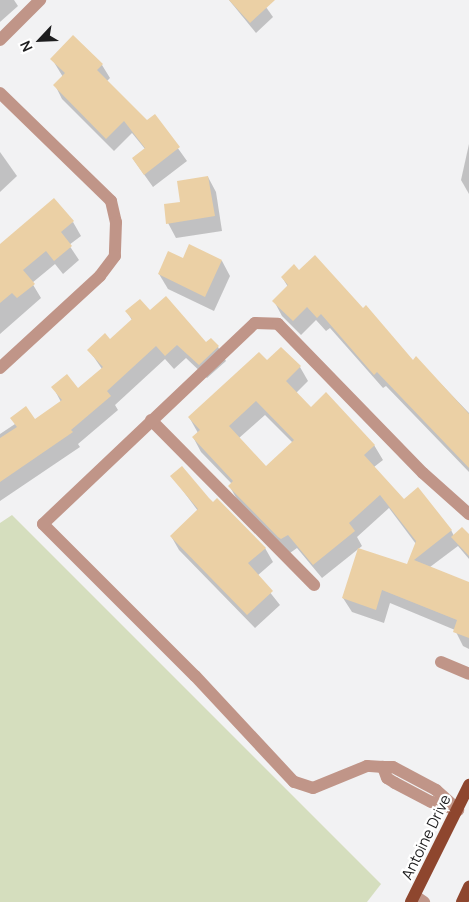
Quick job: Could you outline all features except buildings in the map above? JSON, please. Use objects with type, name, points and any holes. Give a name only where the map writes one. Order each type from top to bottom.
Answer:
[{"type":"main road","name":"Antoine Drive","points":[[416,900],[469,785]]},
{"type":"main road","points":[[462,902],[469,887]]},
{"type":"street","points":[[0,40],[40,0]]},
{"type":"street","points":[[0,93],[111,201],[116,222],[115,256],[100,276],[0,368]]},
{"type":"street","points":[[458,810],[430,802],[387,778],[383,767],[368,766],[313,788],[294,782],[195,676],[43,524],[255,323],[278,324],[423,473],[469,514]]},
{"type":"street","points":[[151,420],[314,585]]},
{"type":"street","points":[[441,662],[469,674]]},
{"type":"green space","points":[[12,515],[381,884],[367,902],[0,902],[0,523]]}]
